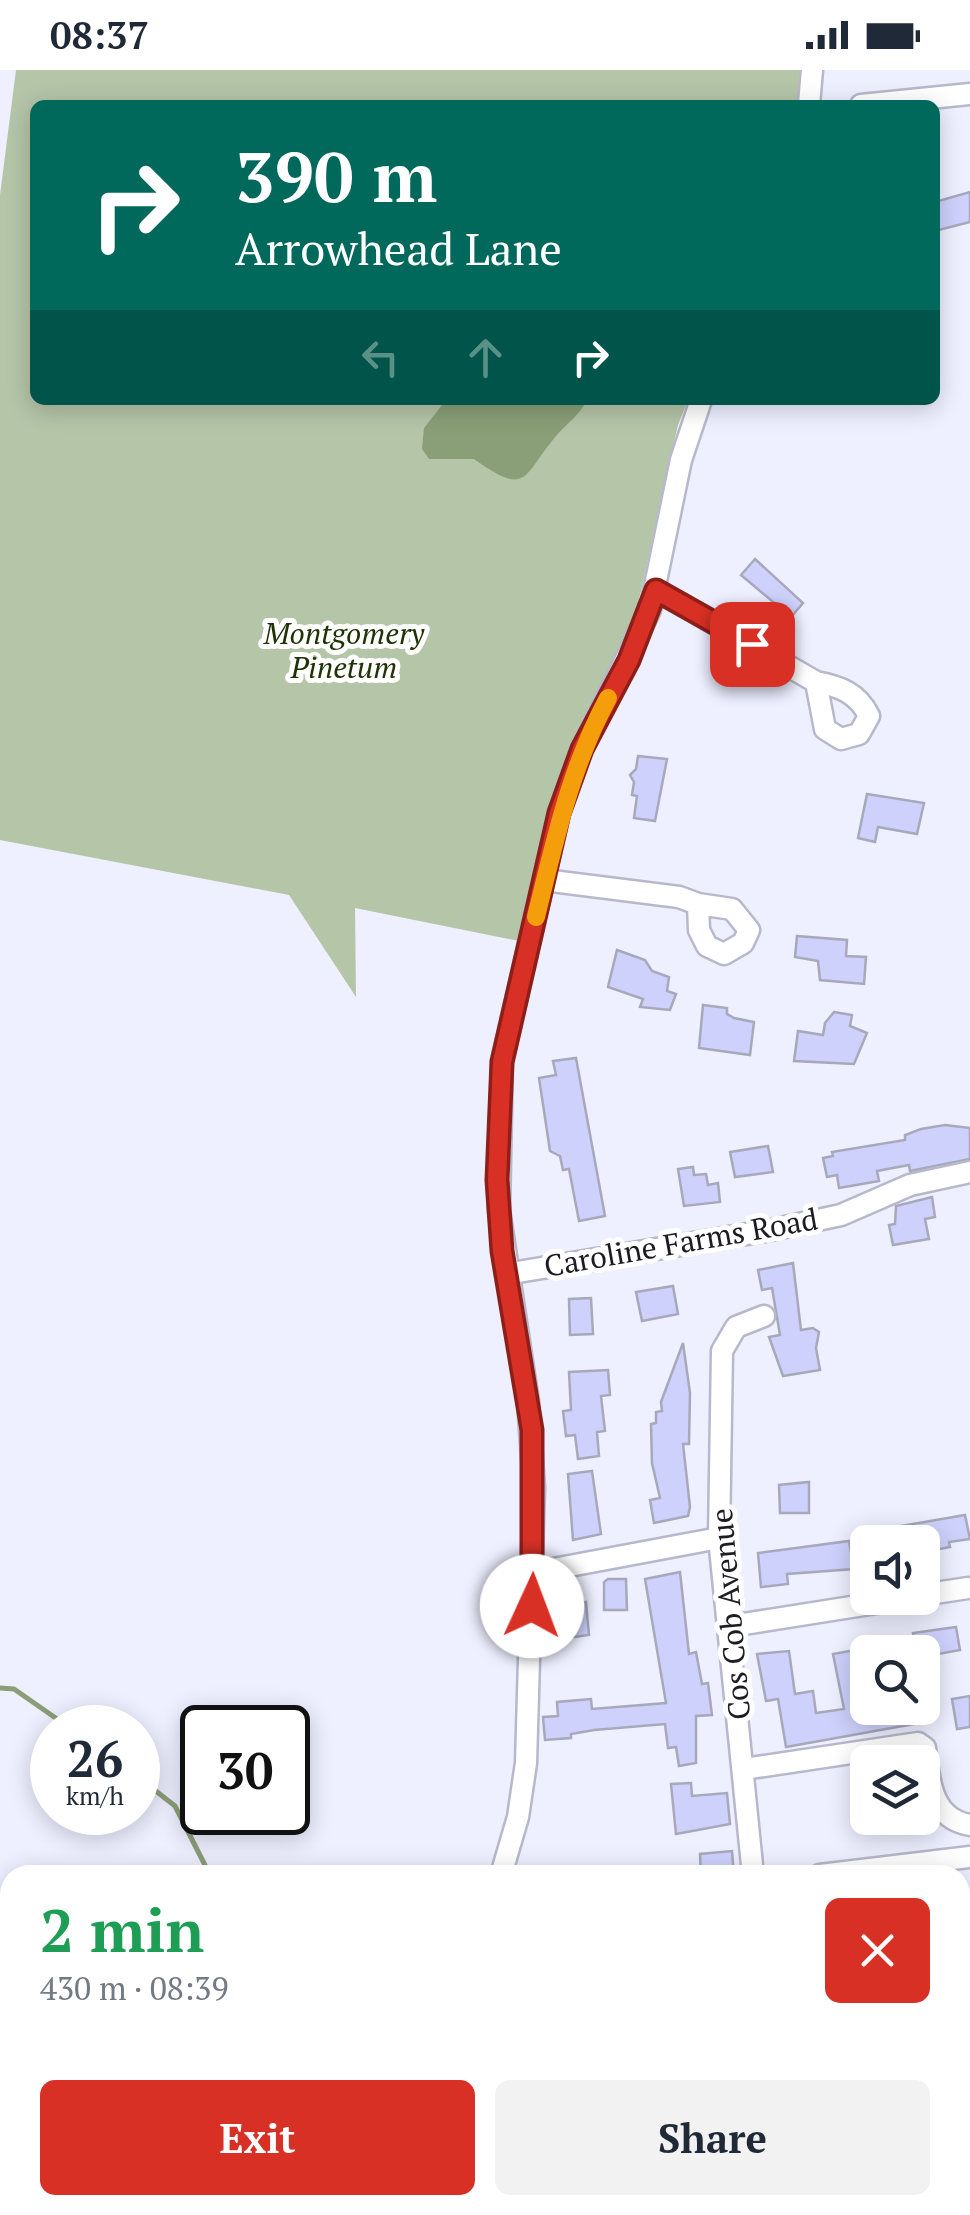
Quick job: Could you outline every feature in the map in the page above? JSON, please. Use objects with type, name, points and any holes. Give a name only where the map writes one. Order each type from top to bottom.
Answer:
[{"type":"street","points":[[810,100],[812,70]]},
{"type":"street","points":[[911,100],[970,94]]},
{"type":"street","points":[[504,1865],[518,1817],[526,1764],[532,1430],[506,1274],[497,1180],[500,1081],[507,1029],[577,761],[633,651],[656,590],[681,460],[698,405]]},
{"type":"street","points":[[656,590],[800,669],[816,682]]},
{"type":"street","points":[[544,880],[679,896],[698,904]]},
{"type":"street","name":"Caroline Farms Road","points":[[506,1274],[841,1215],[910,1185],[970,1172]]},
{"type":"street","name":"Cos Cob Avenue","points":[[751,1865],[731,1626],[719,1538],[722,1351],[736,1327],[764,1316]]},
{"type":"street","points":[[532,1573],[719,1538]]},
{"type":"street","points":[[940,1590],[969,1583]]},
{"type":"street","points":[[731,1626],[850,1607]]},
{"type":"street","points":[[744,1769],[918,1743],[925,1748],[932,1797],[950,1816],[970,1825]]},
{"type":"street","points":[[902,1865],[967,1857]]},
{"type":"green space","name":"Montgomery Pinetum","points":[[16,70],[807,70],[802,100],[30,100],[30,405],[686,405],[678,425],[636,613],[577,749],[529,943],[355,908],[356,997],[289,895],[0,840],[0,195]]},
{"type":"shaded area","points":[[442,405],[584,405],[530,471],[515,479],[474,459],[429,459],[422,449],[424,428]]},
{"type":"building","points":[[970,192],[970,222],[940,230],[940,201]]},
{"type":"building","points":[[755,559],[803,603],[791,617],[741,575]]},
{"type":"building","points":[[638,756],[667,759],[655,821],[634,818],[637,796],[632,795],[634,782],[630,775],[636,769]]},
{"type":"building","points":[[867,794],[924,803],[917,834],[878,827],[875,842],[858,838]]},
{"type":"building","points":[[797,936],[847,940],[846,956],[866,957],[864,984],[820,980],[818,961],[795,957]]},
{"type":"building","points":[[617,950],[645,960],[652,971],[669,977],[667,991],[676,994],[670,1010],[640,1007],[643,999],[608,987]]},
{"type":"building","points":[[703,1005],[727,1008],[727,1014],[734,1018],[754,1022],[750,1055],[699,1048]]},
{"type":"building","points":[[834,1012],[852,1015],[850,1026],[867,1033],[854,1064],[794,1061],[798,1031],[823,1035],[825,1023]]},
{"type":"building","points":[[576,1058],[605,1216],[579,1221],[569,1169],[563,1170],[560,1156],[550,1151],[539,1078],[556,1075],[553,1061]]},
{"type":"building","points":[[945,1125],[970,1128],[970,1159],[910,1171],[909,1165],[877,1171],[879,1181],[839,1188],[837,1175],[827,1177],[823,1158],[833,1156],[832,1152],[905,1140],[905,1135],[921,1129]]},
{"type":"building","points":[[768,1146],[773,1172],[735,1177],[730,1152]]},
{"type":"building","points":[[693,1167],[694,1175],[706,1174],[708,1185],[718,1183],[720,1202],[684,1206],[678,1169]]},
{"type":"building","points":[[932,1197],[935,1217],[925,1219],[929,1239],[893,1245],[889,1225],[895,1224],[896,1206]]},
{"type":"building","points":[[793,1263],[801,1330],[813,1328],[819,1332],[816,1348],[820,1370],[783,1376],[769,1337],[780,1335],[772,1288],[762,1290],[758,1270]]},
{"type":"building","points":[[673,1286],[678,1314],[642,1321],[636,1292]]},
{"type":"building","points":[[591,1298],[593,1334],[570,1335],[569,1299]]},
{"type":"building","points":[[683,1343],[690,1393],[689,1444],[683,1444],[690,1507],[688,1516],[654,1523],[650,1500],[660,1498],[652,1463],[651,1424],[656,1423],[656,1412],[662,1411],[661,1402]]},
{"type":"building","points":[[608,1370],[610,1395],[601,1396],[605,1431],[597,1432],[599,1456],[578,1459],[575,1435],[566,1436],[563,1411],[571,1410],[569,1372]]},
{"type":"building","points":[[592,1471],[601,1534],[573,1540],[568,1474]]},
{"type":"building","points":[[809,1482],[809,1513],[780,1513],[779,1485]]},
{"type":"building","points":[[965,1515],[970,1539],[949,1542],[950,1547],[940,1549],[940,1525],[907,1525]]},
{"type":"building","points":[[849,1541],[850,1569],[787,1574],[788,1584],[761,1587],[758,1553]]},
{"type":"building","points":[[680,1572],[689,1654],[696,1652],[702,1684],[708,1683],[712,1715],[696,1716],[696,1763],[679,1766],[676,1747],[668,1748],[665,1724],[594,1730],[571,1734],[571,1738],[545,1740],[543,1717],[558,1716],[557,1702],[591,1699],[592,1709],[666,1703],[645,1579]]},
{"type":"building","points":[[626,1579],[627,1610],[604,1610],[604,1582]]},
{"type":"building","points":[[586,1602],[589,1635],[559,1639],[556,1606]]},
{"type":"building","points":[[956,1627],[960,1650],[940,1654],[940,1635],[913,1633]]},
{"type":"building","points":[[789,1651],[795,1694],[813,1691],[816,1713],[844,1709],[833,1654],[850,1651],[850,1725],[908,1725],[786,1747],[778,1699],[766,1701],[757,1654]]},
{"type":"building","points":[[970,1696],[970,1727],[957,1729],[952,1699]]},
{"type":"building","points":[[691,1783],[692,1796],[727,1793],[730,1824],[676,1834],[671,1784]]},
{"type":"building","points":[[732,1851],[733,1865],[701,1865],[700,1854]]},
{"type":"waterway","points":[[0,1688],[14,1689],[37,1705]]},
{"type":"waterway","points":[[160,1794],[175,1806],[205,1865]]},
{"type":"slow traffic","points":[[536,917],[559,813],[582,749],[608,698]]},
{"type":"route","points":[[532,1606],[532,1430],[502,1251],[497,1180],[498,1099],[507,1029],[559,813],[582,749],[629,660],[656,590],[752,644]]}]
